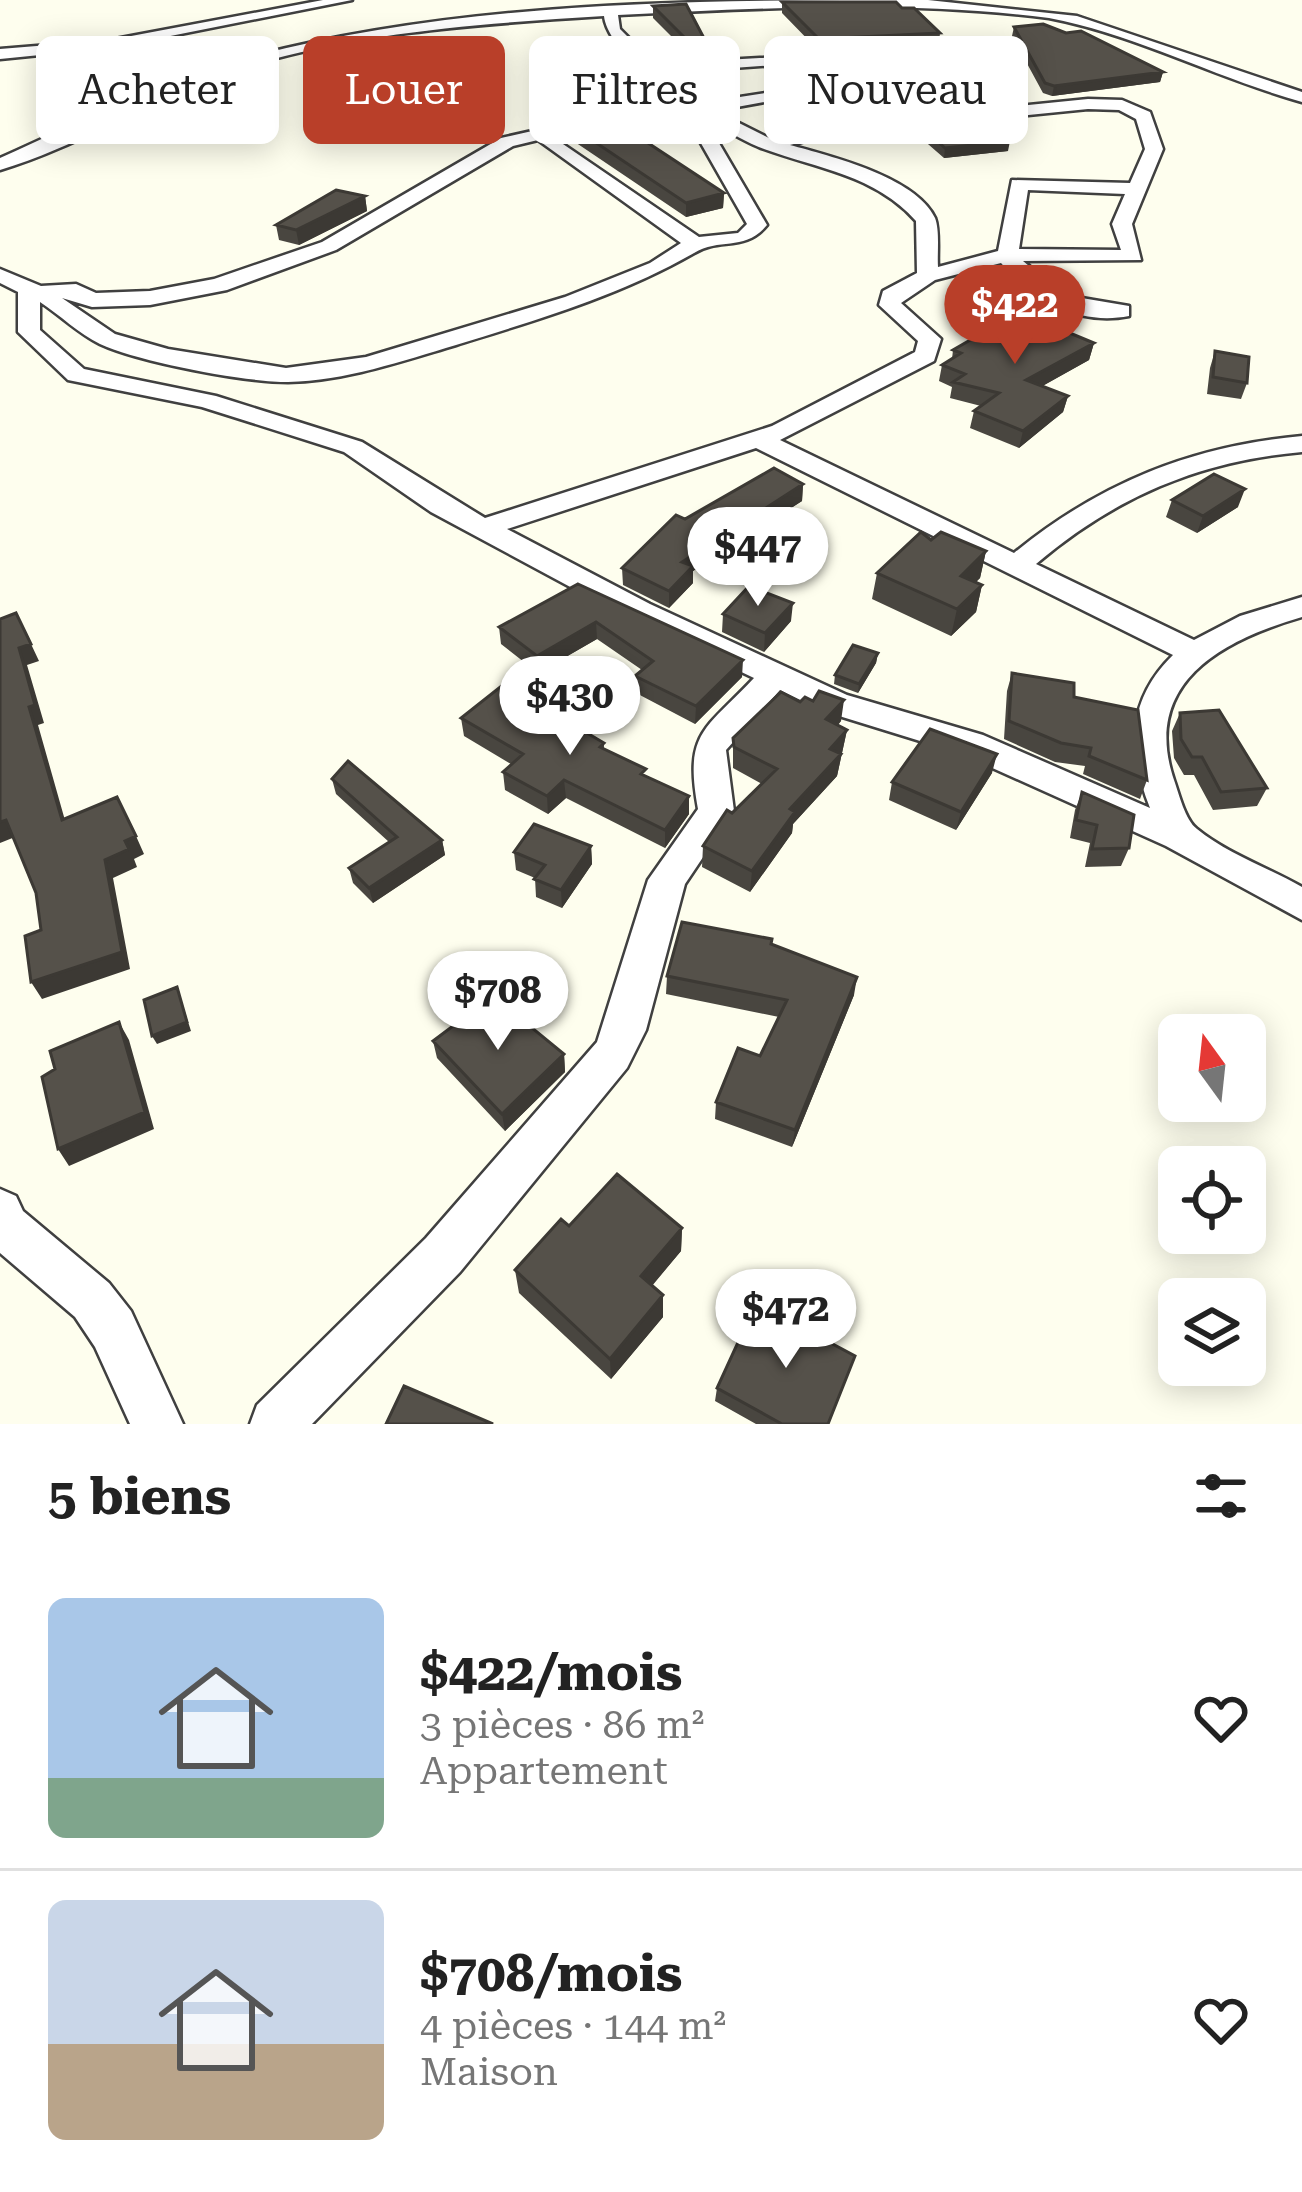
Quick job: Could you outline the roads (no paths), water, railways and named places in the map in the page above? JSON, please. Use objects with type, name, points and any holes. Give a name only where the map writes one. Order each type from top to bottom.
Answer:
[{"type":"street","points":[[0,54],[110,44],[345,0]]},
{"type":"street","points":[[0,165],[197,77],[253,60],[407,31],[610,11],[971,2],[1099,26],[1302,97]]},
{"type":"street","points":[[610,11],[619,36]]},
{"type":"street","points":[[483,528],[758,439],[823,413],[926,356],[930,339],[890,301],[928,276],[1006,255],[1130,258],[1135,249],[1122,224],[1154,139],[1144,116],[1122,105],[863,125],[769,145]]},
{"type":"street","points":[[740,129],[769,145],[844,165],[906,198],[926,220],[928,276]]},
{"type":"street","points":[[33,291],[79,290],[83,299],[101,300],[160,297],[219,285],[314,254],[507,142],[541,134],[695,243]]},
{"type":"street","points":[[0,275],[107,338],[165,356],[286,375],[331,372],[573,302],[657,268],[695,243],[744,238],[757,225],[710,144]]},
{"type":"street","points":[[1006,255],[1014,240],[1018,184],[1137,189]]},
{"type":"street","points":[[1006,255],[1055,303],[1085,311],[1121,311]]},
{"type":"street","points":[[33,291],[29,332],[76,375],[207,401],[321,433],[353,447],[483,528],[776,676],[835,703],[971,744],[1179,836],[1302,905]]},
{"type":"street","points":[[758,439],[1193,652]]},
{"type":"street","points":[[1018,564],[1070,519],[1145,476],[1220,453],[1302,444]]},
{"type":"street","points":[[1179,836],[1148,740],[1164,693],[1193,652],[1242,627],[1302,607]]},
{"type":"street","points":[[277,1424],[443,1255],[612,1055],[625,1030],[667,880],[716,811],[706,765],[710,746],[776,676]]},
{"type":"street","points":[[0,1212],[6,1227],[92,1300],[113,1329],[157,1424]]}]
